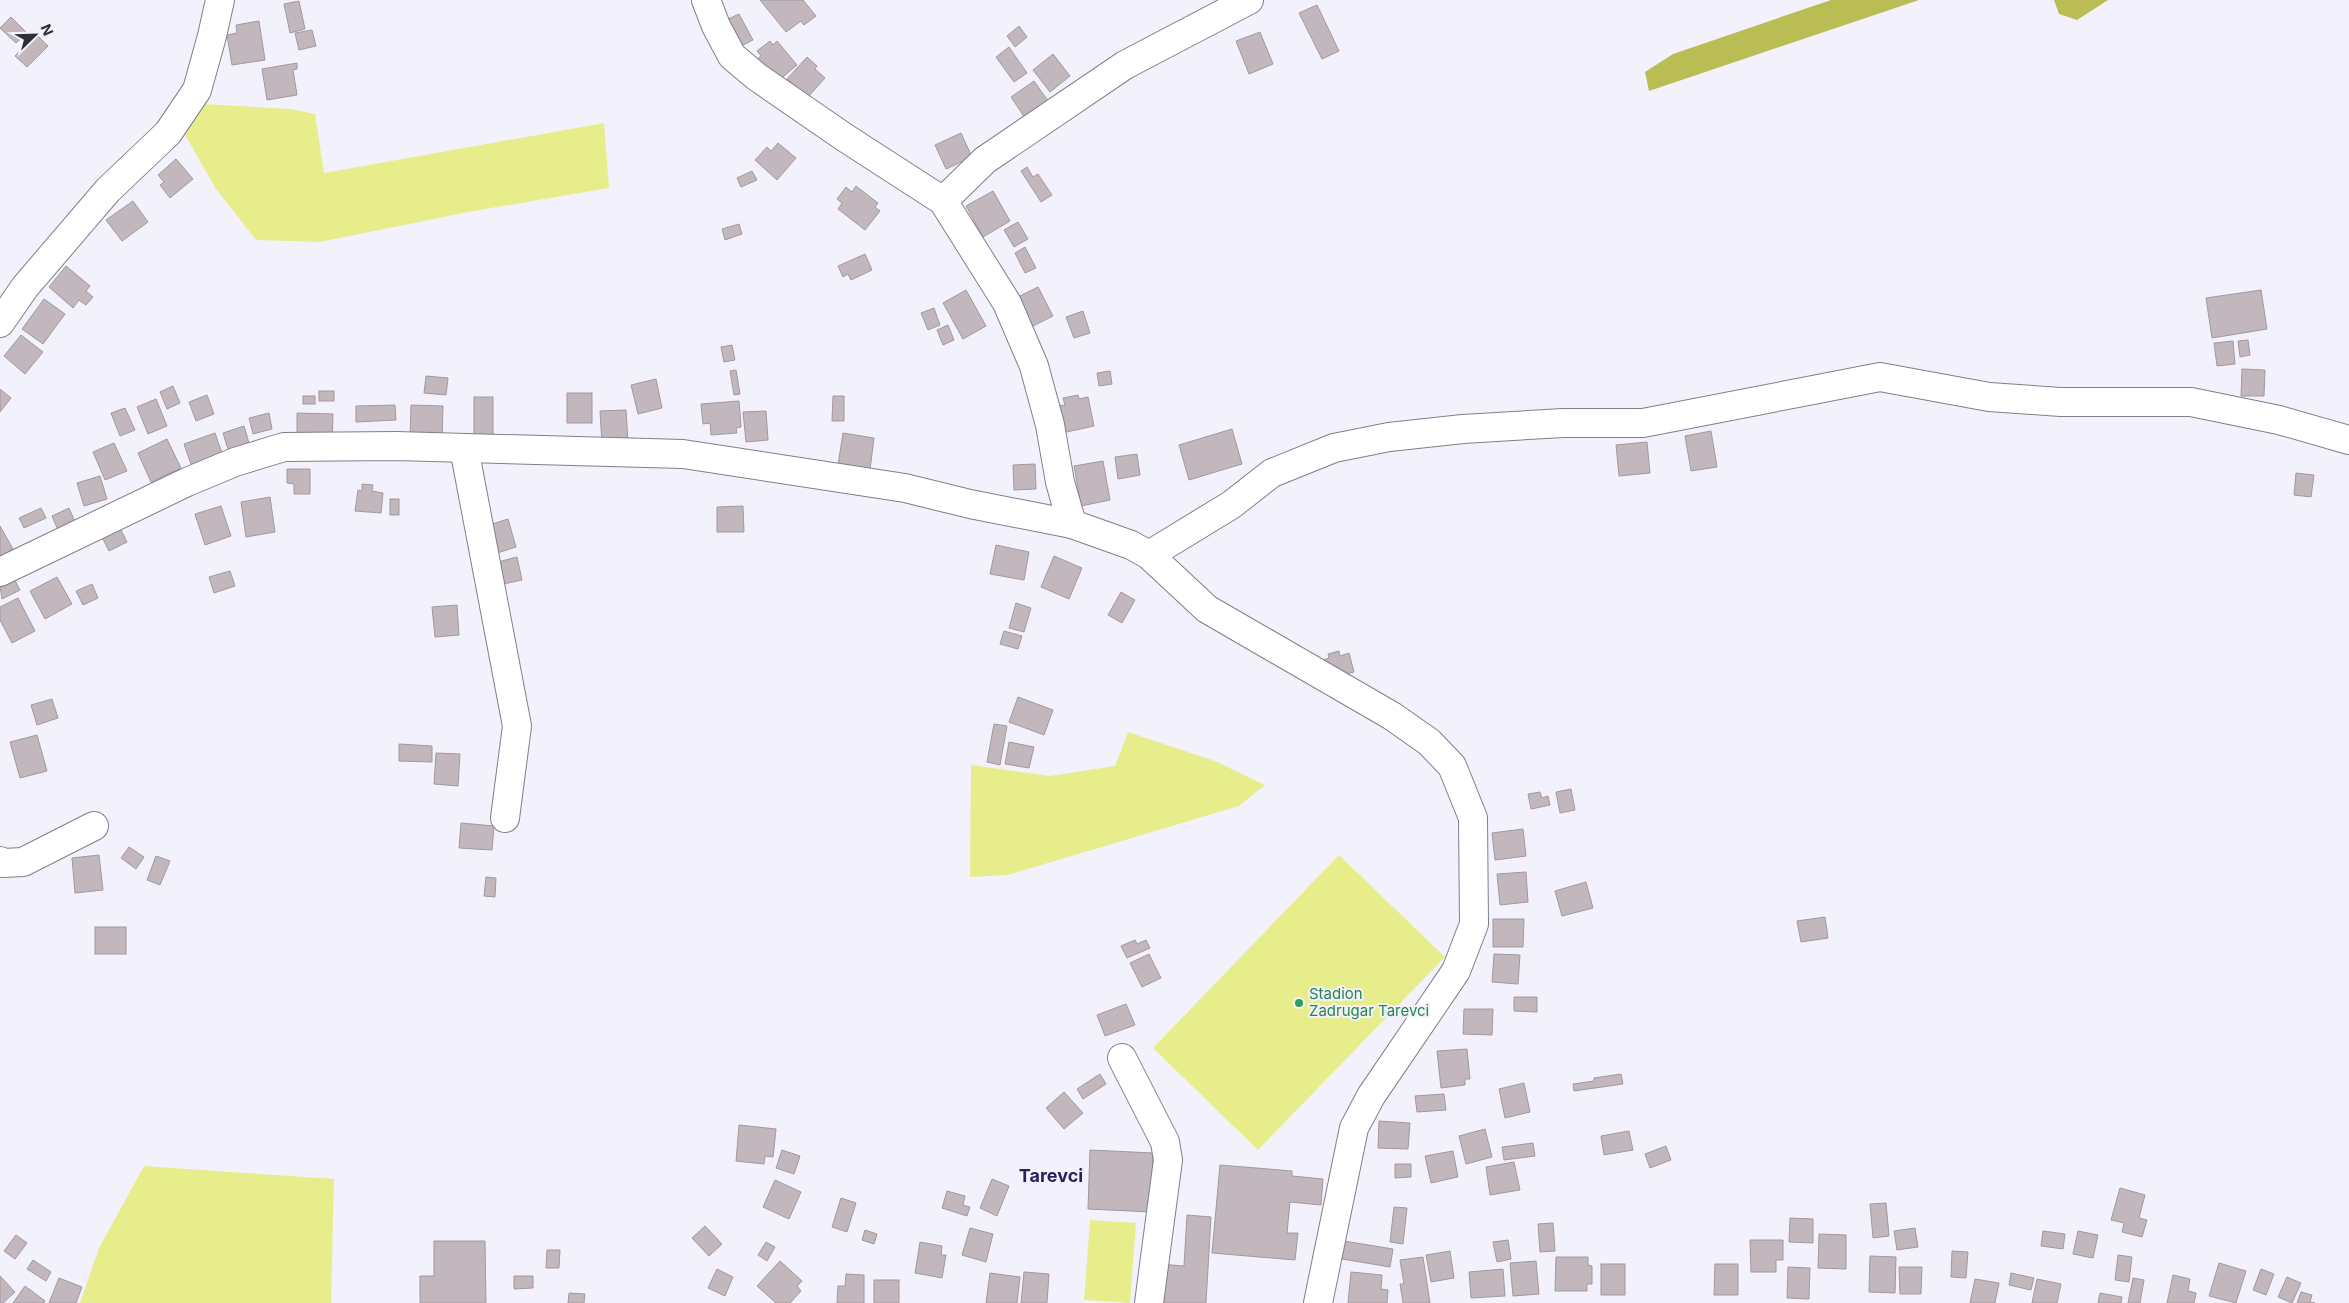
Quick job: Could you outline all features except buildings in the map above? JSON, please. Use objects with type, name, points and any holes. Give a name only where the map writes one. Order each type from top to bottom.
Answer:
[{"type":"street","points":[[0,323],[25,287],[108,190],[168,133],[198,90],[220,0]]},
{"type":"street","points":[[706,0],[716,26],[732,56],[788,99],[943,201],[1007,303],[1034,366],[1050,425],[1060,482],[1072,524]]},
{"type":"street","points":[[943,201],[985,160],[1124,65],[1248,0]]},
{"type":"street","points":[[1149,555],[1231,505],[1272,473],[1334,448],[1389,436],[1463,429],[1563,423],[1643,423],[1880,377],[1998,398],[2061,402],[2191,402],[2279,420],[2349,440]]},
{"type":"street","points":[[0,572],[187,482],[235,462],[284,447],[464,448],[683,454],[904,488],[999,510],[1022,513],[1072,524],[1131,546],[1149,555],[1207,608],[1392,716],[1429,742],[1452,766],[1473,818],[1474,924],[1456,971],[1371,1096],[1354,1128],[1318,1303]]},
{"type":"street","points":[[464,448],[517,726],[505,818]]},
{"type":"street","points":[[1022,513],[1034,506],[1060,482]]},
{"type":"street","points":[[0,861],[3,863],[23,862],[94,826]]},
{"type":"street","points":[[1122,1058],[1164,1142],[1168,1160],[1149,1303]]},
{"type":"green space","points":[[203,104],[291,109],[315,114],[324,173],[604,123],[609,188],[468,212],[320,242],[256,240],[216,189],[184,133]]},
{"type":"green space","points":[[1128,732],[1215,761],[1265,785],[1239,806],[1008,875],[970,877],[971,765],[1050,776],[1115,766]]},
{"type":"green space","name":"Stadion Zadrugar Tarevci","points":[[1339,855],[1445,957],[1258,1150],[1153,1048]]},
{"type":"green space","points":[[144,1166],[334,1179],[331,1303],[80,1303],[99,1248]]},
{"type":"green space","points":[[1090,1220],[1136,1223],[1130,1303],[1084,1300]]},
{"type":"shaded area","points":[[1831,0],[1919,0],[1649,91],[1645,72],[1673,54]]},
{"type":"shaded area","points":[[2054,0],[2108,0],[2077,20],[2059,14]]},
{"type":"place","name":"Stadion Zadrugar Tarevci","points":[[1299,1003]]},
{"type":"district","name":"Tarevci","points":[[1051,1176]]}]
